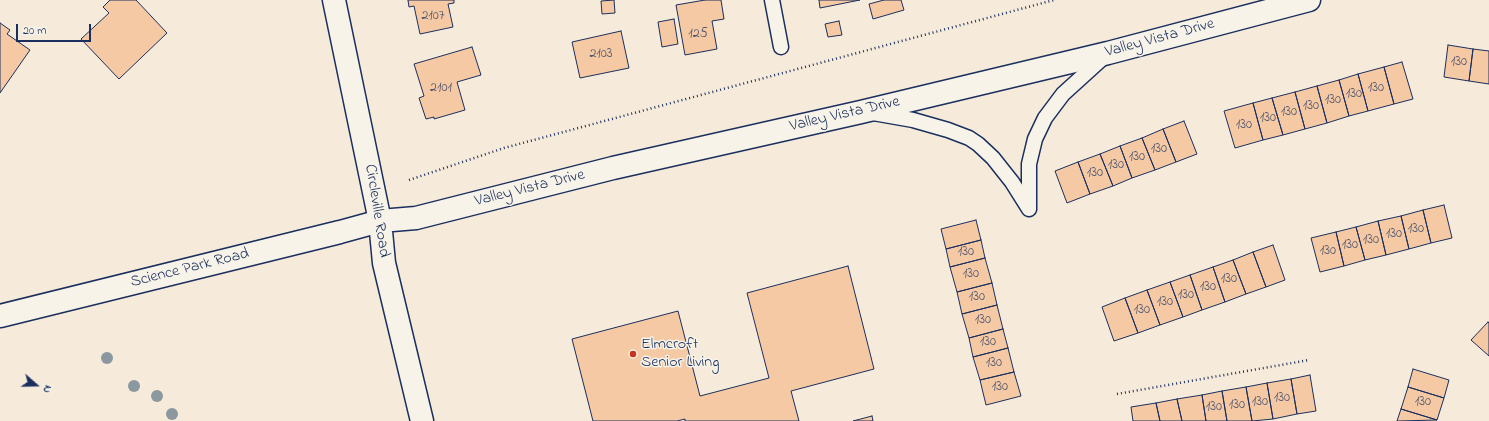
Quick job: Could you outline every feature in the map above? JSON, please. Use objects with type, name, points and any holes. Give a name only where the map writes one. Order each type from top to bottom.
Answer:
[{"type":"main road","name":"Circleville Road","points":[[334,0],[380,221],[384,263],[422,421]]},
{"type":"main road","name":"Valley Vista Drive","points":[[380,221],[416,218],[613,168],[861,112],[1108,53],[1309,0]]},
{"type":"main road","name":"Science Park Road","points":[[0,316],[380,221]]},
{"type":"lane","points":[[772,0],[781,47]]},
{"type":"lane","points":[[861,112],[913,120],[969,138],[993,158],[1012,182],[1029,209],[1029,164],[1035,140],[1045,118],[1063,94],[1108,53]]},
{"type":"path","points":[[409,180],[504,148],[1054,0]]},
{"type":"path","points":[[1117,394],[1309,360]]},
{"type":"building","points":[[110,0],[136,0],[167,33],[119,79],[81,39],[109,13],[103,7]]},
{"type":"building","points":[[408,0],[454,0],[454,3],[448,4],[453,27],[420,34],[414,6],[409,7]]},
{"type":"building","points":[[614,0],[615,13],[602,14],[601,1]]},
{"type":"building","points":[[705,0],[721,0],[724,19],[712,21],[717,49],[685,55],[676,5]]},
{"type":"building","points":[[819,0],[860,0],[820,8]]},
{"type":"building","points":[[884,0],[901,0],[904,10],[873,19],[869,4]]},
{"type":"building","points":[[674,19],[678,44],[662,47],[658,22]]},
{"type":"building","points":[[839,21],[842,35],[828,37],[825,24]]},
{"type":"building","points":[[0,23],[10,30],[7,34],[30,50],[0,93]]},
{"type":"building","points":[[621,31],[629,68],[580,78],[572,42]]},
{"type":"building","points":[[1448,45],[1473,49],[1469,81],[1444,77]]},
{"type":"building","points":[[472,47],[481,75],[457,82],[465,110],[434,119],[434,117],[426,119],[419,98],[424,96],[414,64]]},
{"type":"building","points":[[1473,49],[1489,51],[1489,84],[1469,81]]},
{"type":"building","points":[[1402,62],[1413,99],[1394,104],[1384,67]]},
{"type":"building","points":[[1384,67],[1394,104],[1368,111],[1358,74]]},
{"type":"building","points":[[1358,74],[1368,111],[1349,116],[1339,80]]},
{"type":"building","points":[[1339,80],[1349,116],[1327,123],[1317,86]]},
{"type":"building","points":[[1317,86],[1327,123],[1305,129],[1295,92]]},
{"type":"building","points":[[1295,92],[1305,129],[1283,135],[1272,98]]},
{"type":"building","points":[[1272,98],[1283,135],[1263,140],[1253,103]]},
{"type":"building","points":[[1253,103],[1263,140],[1235,148],[1224,111]]},
{"type":"building","points":[[1184,121],[1197,154],[1176,162],[1163,129]]},
{"type":"building","points":[[1163,129],[1176,162],[1155,170],[1142,138]]},
{"type":"building","points":[[1142,138],[1155,170],[1132,178],[1120,146]]},
{"type":"building","points":[[1120,146],[1132,178],[1113,186],[1100,154]]},
{"type":"building","points":[[1100,154],[1113,186],[1090,194],[1078,162]]},
{"type":"building","points":[[1078,162],[1090,194],[1067,203],[1055,171]]},
{"type":"building","points":[[1444,205],[1452,238],[1431,243],[1423,210]]},
{"type":"building","points":[[1423,210],[1431,243],[1409,249],[1401,216]]},
{"type":"building","points":[[1401,216],[1409,249],[1386,255],[1378,221]]},
{"type":"building","points":[[976,220],[981,240],[946,249],[941,229]]},
{"type":"building","points":[[1378,221],[1386,255],[1365,260],[1356,227]]},
{"type":"building","points":[[1356,227],[1365,260],[1344,266],[1336,232]]},
{"type":"building","points":[[1336,232],[1344,266],[1320,272],[1311,238]]},
{"type":"building","points":[[981,240],[985,258],[950,267],[946,249]]},
{"type":"building","points":[[1273,245],[1285,280],[1266,287],[1253,252]]},
{"type":"building","points":[[1253,252],[1266,287],[1246,294],[1233,260]]},
{"type":"building","points":[[985,258],[992,283],[957,292],[950,267]]},
{"type":"building","points":[[1233,260],[1246,294],[1225,302],[1213,267]]},
{"type":"building","name":"Elmcroft Senior Living","points":[[848,266],[874,369],[791,391],[799,421],[685,421],[685,419],[677,421],[593,421],[572,339],[678,311],[700,396],[769,378],[747,293]]},
{"type":"building","points":[[1213,267],[1225,302],[1202,310],[1190,275]]},
{"type":"building","points":[[1190,275],[1202,310],[1183,317],[1170,282]]},
{"type":"building","points":[[1170,282],[1183,317],[1160,325],[1147,290]]},
{"type":"building","points":[[992,283],[997,305],[962,314],[957,292]]},
{"type":"building","points":[[1147,290],[1160,325],[1138,333],[1125,298]]},
{"type":"building","points":[[1125,298],[1138,333],[1114,341],[1102,307]]},
{"type":"building","points":[[997,305],[1003,329],[969,338],[962,314]]},
{"type":"building","points":[[1488,322],[1489,323],[1489,356],[1471,340]]},
{"type":"building","points":[[1003,329],[1008,348],[973,357],[969,338]]},
{"type":"building","points":[[1008,348],[1014,372],[980,380],[973,357]]},
{"type":"building","points":[[1413,369],[1449,380],[1444,398],[1408,387]]},
{"type":"building","points":[[1014,372],[1021,396],[986,405],[980,380]]},
{"type":"building","points":[[1310,375],[1316,411],[1297,414],[1291,379]]},
{"type":"building","points":[[1291,379],[1297,414],[1273,419],[1267,383]]},
{"type":"building","points":[[1267,383],[1273,419],[1252,421],[1246,387]]},
{"type":"building","points":[[1246,387],[1252,421],[1227,421],[1222,391]]},
{"type":"building","points":[[1408,387],[1444,398],[1437,420],[1401,409]]},
{"type":"building","points":[[1222,391],[1227,421],[1206,421],[1202,395]]},
{"type":"building","points":[[1202,395],[1206,421],[1182,421],[1177,399]]},
{"type":"building","points":[[1177,399],[1182,421],[1160,421],[1156,403]]},
{"type":"building","points":[[1156,403],[1160,421],[1133,421],[1131,407]]},
{"type":"building","points":[[1401,409],[1437,420],[1397,421]]},
{"type":"building","points":[[872,416],[873,421],[853,421]]},
{"type":"place","name":"Elmcroft Senior Living","points":[[633,354]]}]
